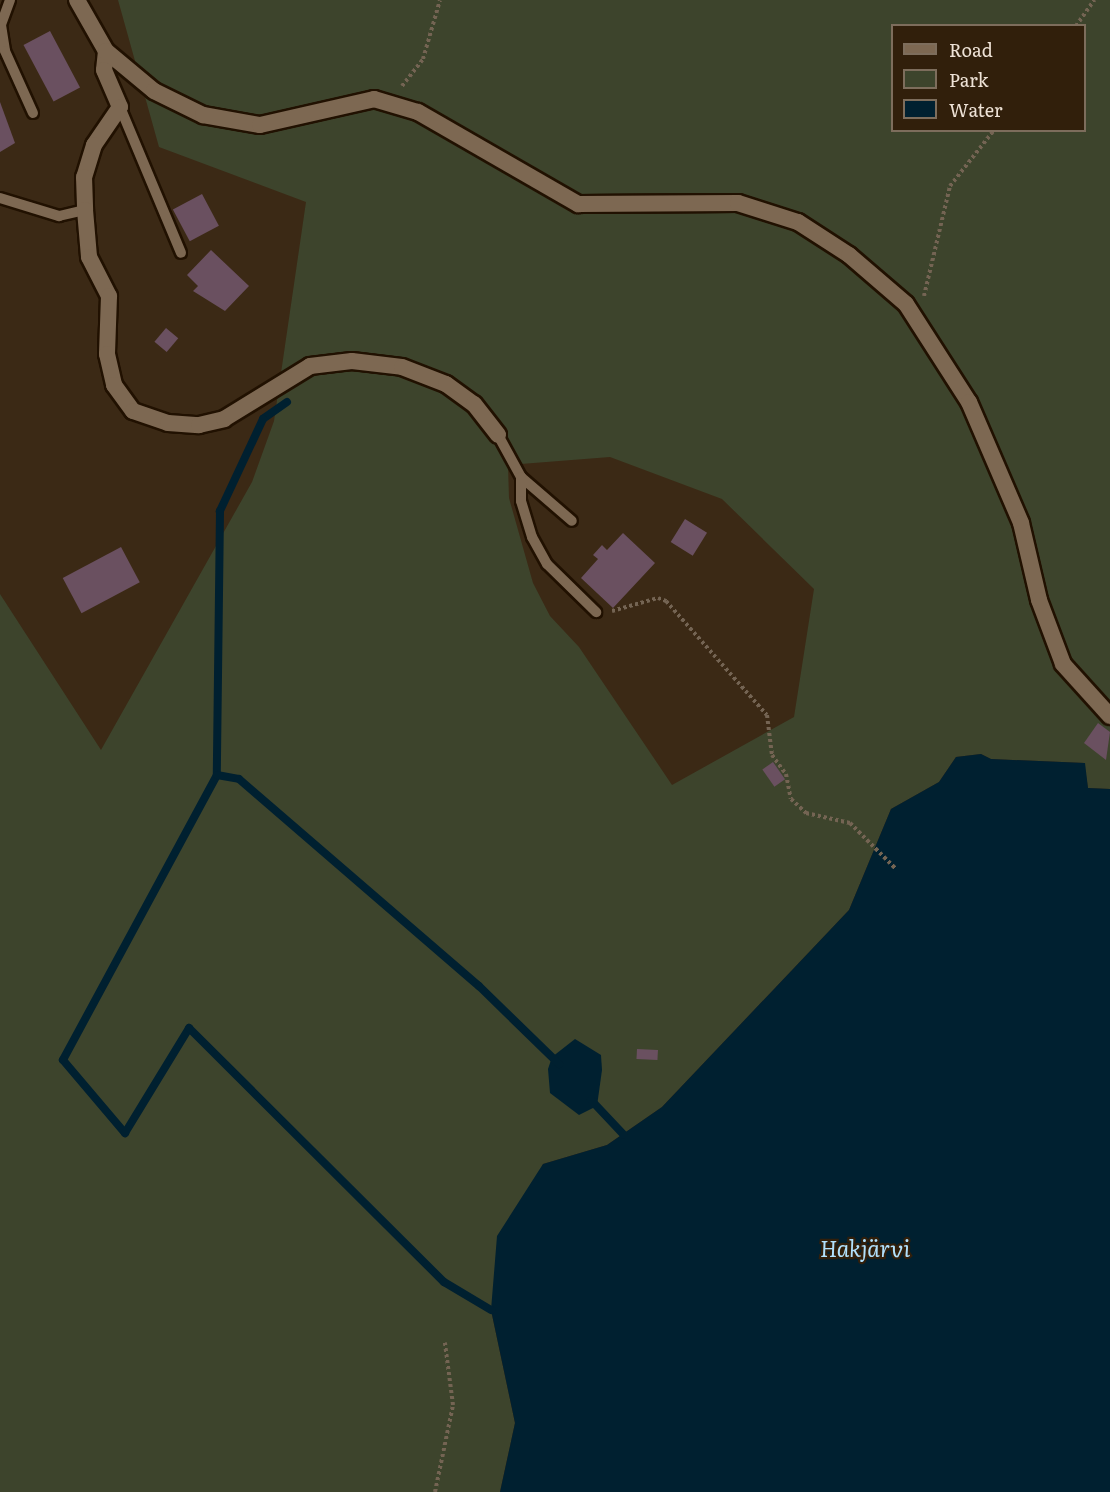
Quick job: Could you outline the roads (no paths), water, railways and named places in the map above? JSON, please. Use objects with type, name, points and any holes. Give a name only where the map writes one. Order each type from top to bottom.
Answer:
[{"type":"street","points":[[77,0],[106,51],[154,91],[203,115],[260,125],[326,106],[374,99],[418,112],[578,204],[738,203],[798,222],[849,255],[906,304],[996,456],[1063,664],[1110,716]]},
{"type":"street","points":[[106,51],[104,70],[120,107],[94,145],[84,177],[85,210],[89,257],[109,296],[112,375],[133,411],[168,423],[199,425],[224,419],[310,366],[352,361],[402,366],[446,384],[474,404],[498,435]]},
{"type":"lane","points":[[10,0],[1,25],[5,51],[33,112]]},
{"type":"lane","points":[[120,107],[181,253]]},
{"type":"lane","points":[[0,198],[59,216],[85,210]]},
{"type":"lane","points":[[498,435],[521,477],[572,521]]},
{"type":"lane","points":[[521,477],[521,501],[532,537],[547,564],[596,612]]},
{"type":"water","name":"Hakjärvi","points":[[981,754],[991,759],[1085,763],[1088,788],[1110,789],[1110,1492],[500,1492],[515,1423],[491,1310],[497,1236],[543,1164],[607,1145],[662,1107],[849,910],[891,809],[939,782],[956,757]]},
{"type":"water","points":[[575,1039],[601,1055],[602,1070],[597,1106],[579,1115],[550,1093],[548,1069],[552,1057]]},
{"type":"waterway","points":[[287,402],[263,419],[220,511],[217,775],[63,1060],[125,1133],[189,1028],[444,1282],[491,1310]]},
{"type":"waterway","points":[[217,775],[239,779],[479,986],[559,1064]]},
{"type":"waterway","points":[[591,1100],[623,1134]]}]
